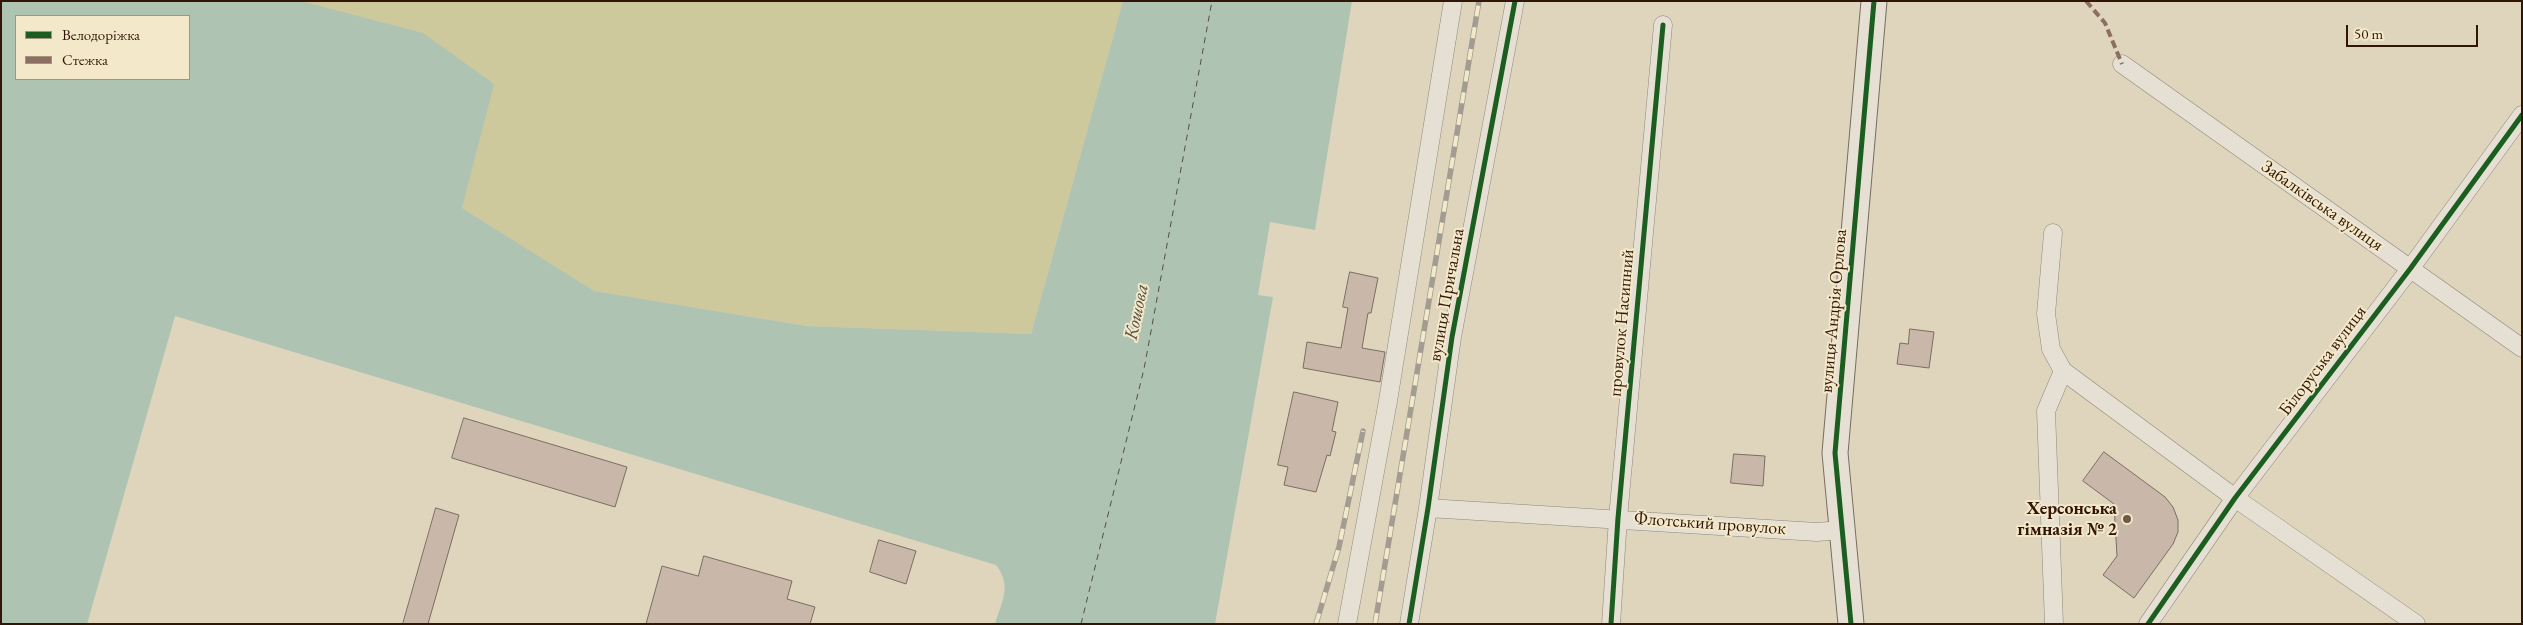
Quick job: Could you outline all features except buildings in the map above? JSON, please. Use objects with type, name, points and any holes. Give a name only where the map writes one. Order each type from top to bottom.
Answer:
[{"type":"street","points":[[1347,624],[1389,391],[1453,1]]},
{"type":"street","name":"вулиця Причальна","points":[[1409,624],[1428,508],[1452,338],[1515,1]]},
{"type":"street","name":"вулиця Андрія Орлова","points":[[1852,624],[1841,530],[1835,453],[1874,1]]},
{"type":"street","name":"провулок Насипний","points":[[1611,624],[1618,518],[1663,25]]},
{"type":"street","name":"Забалківська вулиця","points":[[2122,64],[2522,348]]},
{"type":"street","name":"Білоруська вулиця","points":[[2148,624],[2236,498],[2410,269],[2522,115]]},
{"type":"street","points":[[2053,233],[2046,314],[2051,349],[2063,371],[2236,498],[2416,624]]},
{"type":"street","points":[[2054,624],[2046,411],[2063,371]]},
{"type":"street","name":"Флотський провулок","points":[[1428,508],[1618,518],[1817,532],[1841,530]]},
{"type":"shaded area","points":[[300,1],[1123,1],[1031,334],[807,326],[593,291],[462,208],[493,83]]},
{"type":"water","name":"Кошова","points":[[1,1],[300,1],[423,33],[494,84],[462,208],[594,291],[807,326],[1031,334],[1123,1],[1352,1],[1315,230],[1270,222],[1258,295],[1273,297],[1215,624],[995,624],[1003,601],[1005,587],[1004,580],[996,565],[175,316],[87,624],[1,624]]},
{"type":"ferry route","points":[[1081,624],[1144,369],[1212,1]]},
{"type":"railway","points":[[1375,624],[1479,1]]},
{"type":"railway","points":[[1316,624],[1339,547],[1363,431]]},
{"type":"marked path","points":[[2086,1],[2105,23],[2122,64]]},
{"type":"cycle path","points":[[1409,624],[1428,508],[1452,337],[1515,1]]},
{"type":"cycle path","points":[[1851,624],[1835,453],[1874,1]]},
{"type":"cycle path","points":[[1611,624],[1618,518],[1663,25]]},
{"type":"cycle path","points":[[2148,624],[2235,498],[2410,269],[2522,115]]},
{"type":"place","name":"Херсонська гімназія № 2","points":[[2127,519]]}]
